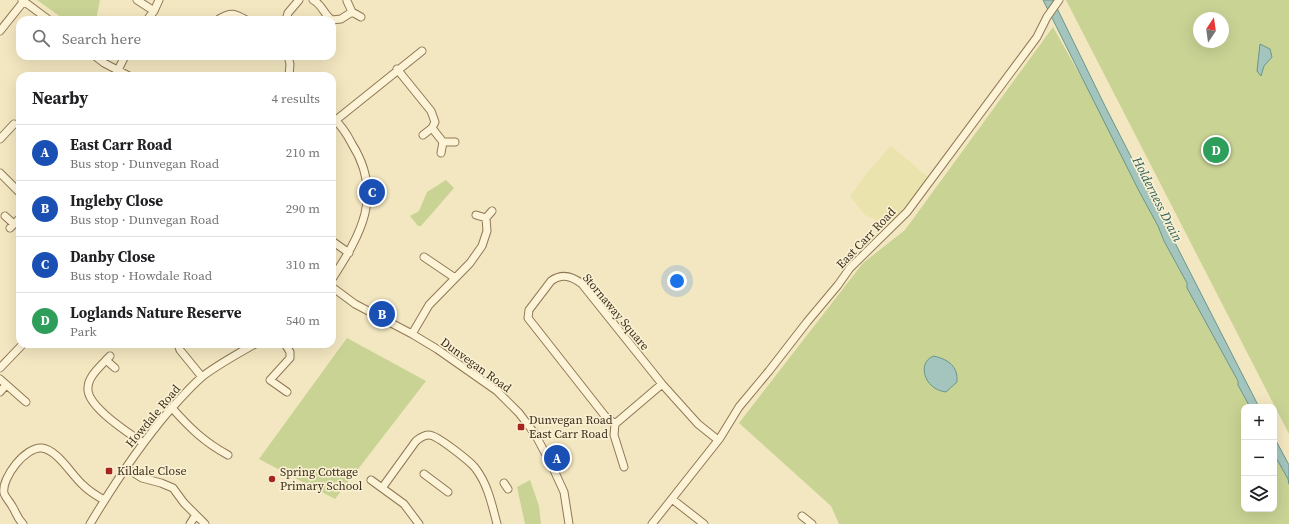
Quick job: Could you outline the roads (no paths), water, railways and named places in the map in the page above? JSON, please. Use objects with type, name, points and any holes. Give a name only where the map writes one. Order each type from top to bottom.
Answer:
[{"type":"street","points":[[137,0],[154,11]]},
{"type":"street","points":[[150,16],[154,11],[158,0]]},
{"type":"street","points":[[287,16],[298,0]]},
{"type":"street","points":[[313,0],[316,1],[327,16]]},
{"type":"street","name":"East Carr Road","points":[[652,524],[728,427],[739,407],[838,285],[850,268],[907,212],[1037,37],[1046,17],[1059,0]]},
{"type":"street","points":[[0,31],[23,1],[44,16]]},
{"type":"street","points":[[347,1],[352,12],[361,17]]},
{"type":"street","points":[[225,16],[236,10],[242,16]]},
{"type":"street","points":[[336,20],[341,19],[352,12]]},
{"type":"street","points":[[336,117],[422,51]]},
{"type":"street","points":[[102,60],[122,72]]},
{"type":"street","points":[[118,70],[123,60]]},
{"type":"street","points":[[289,60],[289,72]]},
{"type":"street","points":[[397,69],[431,111],[435,122],[432,128],[422,135]]},
{"type":"street","points":[[336,121],[347,134],[363,163],[367,179],[367,205],[361,228],[349,253],[336,273]]},
{"type":"street","points":[[0,139],[9,126]]},
{"type":"street","points":[[432,128],[443,142],[441,153]]},
{"type":"street","points":[[443,142],[455,142]]},
{"type":"street","points":[[0,173],[16,189]]},
{"type":"street","points":[[412,334],[429,305],[470,263],[482,246],[487,231],[486,218],[492,211]]},
{"type":"street","points":[[476,215],[486,218]]},
{"type":"street","points":[[5,216],[12,226],[16,222]]},
{"type":"street","points":[[336,244],[349,253]]},
{"type":"street","points":[[424,257],[455,278]]},
{"type":"street","name":"Stornaway Square","points":[[615,424],[605,416],[528,318],[529,310],[551,281],[559,277],[565,276],[582,284],[662,384],[698,424],[718,440]]},
{"type":"street","name":"Dunvegan Road","points":[[336,290],[355,304],[412,334],[472,373],[497,391],[519,413],[535,434],[564,492],[569,524]]},
{"type":"street","points":[[0,368],[19,348]]},
{"type":"street","points":[[179,348],[202,377]]},
{"type":"street","name":"Howdale Road","points":[[94,523],[104,500],[143,443],[172,408],[202,377],[248,348]]},
{"type":"street","points":[[287,392],[270,380],[290,358],[290,352],[288,348]]},
{"type":"street","points":[[115,368],[108,358],[90,379],[88,387],[90,399],[120,427],[143,443]]},
{"type":"street","points":[[0,379],[26,402]]},
{"type":"street","points":[[625,463],[614,435],[615,424],[662,384]]},
{"type":"street","points":[[0,392],[6,385]]},
{"type":"street","points":[[172,408],[198,436],[214,448],[228,455]]},
{"type":"street","points":[[382,488],[416,441],[423,436],[431,435],[456,450],[476,469],[491,499],[497,524]]},
{"type":"street","points":[[23,524],[18,520],[12,506],[4,494],[4,486],[15,466],[28,451],[36,448],[42,448],[52,452],[72,476],[84,487],[104,500]]},
{"type":"street","points":[[126,468],[142,478],[173,488],[195,516],[205,524]]},
{"type":"street","points":[[424,474],[448,492]]},
{"type":"street","points":[[371,480],[404,504],[418,524]]},
{"type":"street","points":[[672,499],[695,521],[704,524]]},
{"type":"street","points":[[190,524],[195,516]]},
{"type":"street","points":[[802,516],[812,524]]},
{"type":"water","points":[[1043,0],[1053,0],[1105,106],[1257,404],[1248,404],[1238,385],[1238,381],[1187,288],[1187,283]]},
{"type":"water","points":[[1260,44],[1270,49],[1272,57],[1264,66],[1261,76],[1257,71]]},
{"type":"water","points":[[934,356],[952,364],[956,372],[957,382],[946,392],[935,388],[926,378],[924,369],[925,365],[930,358]]},
{"type":"water","points":[[1277,443],[1289,465],[1289,484],[1288,479],[1277,459]]},
{"type":"place","name":"Loglands Nature Reserve","points":[[1216,150]]},
{"type":"place","name":"Danby Close","points":[[372,192]]},
{"type":"place","name":"Ingleby Close","points":[[382,314]]},
{"type":"place","name":"Dunvegan Road East Carr Road","points":[[521,427]]},
{"type":"place","name":"East Carr Road","points":[[557,458]]},
{"type":"place","name":"Kildale Close","points":[[109,471]]},
{"type":"place","name":"Spring Cottage Primary School","points":[[272,479]]},
{"type":"water label","name":"Holderness Drain","points":[[1158,199]]}]
